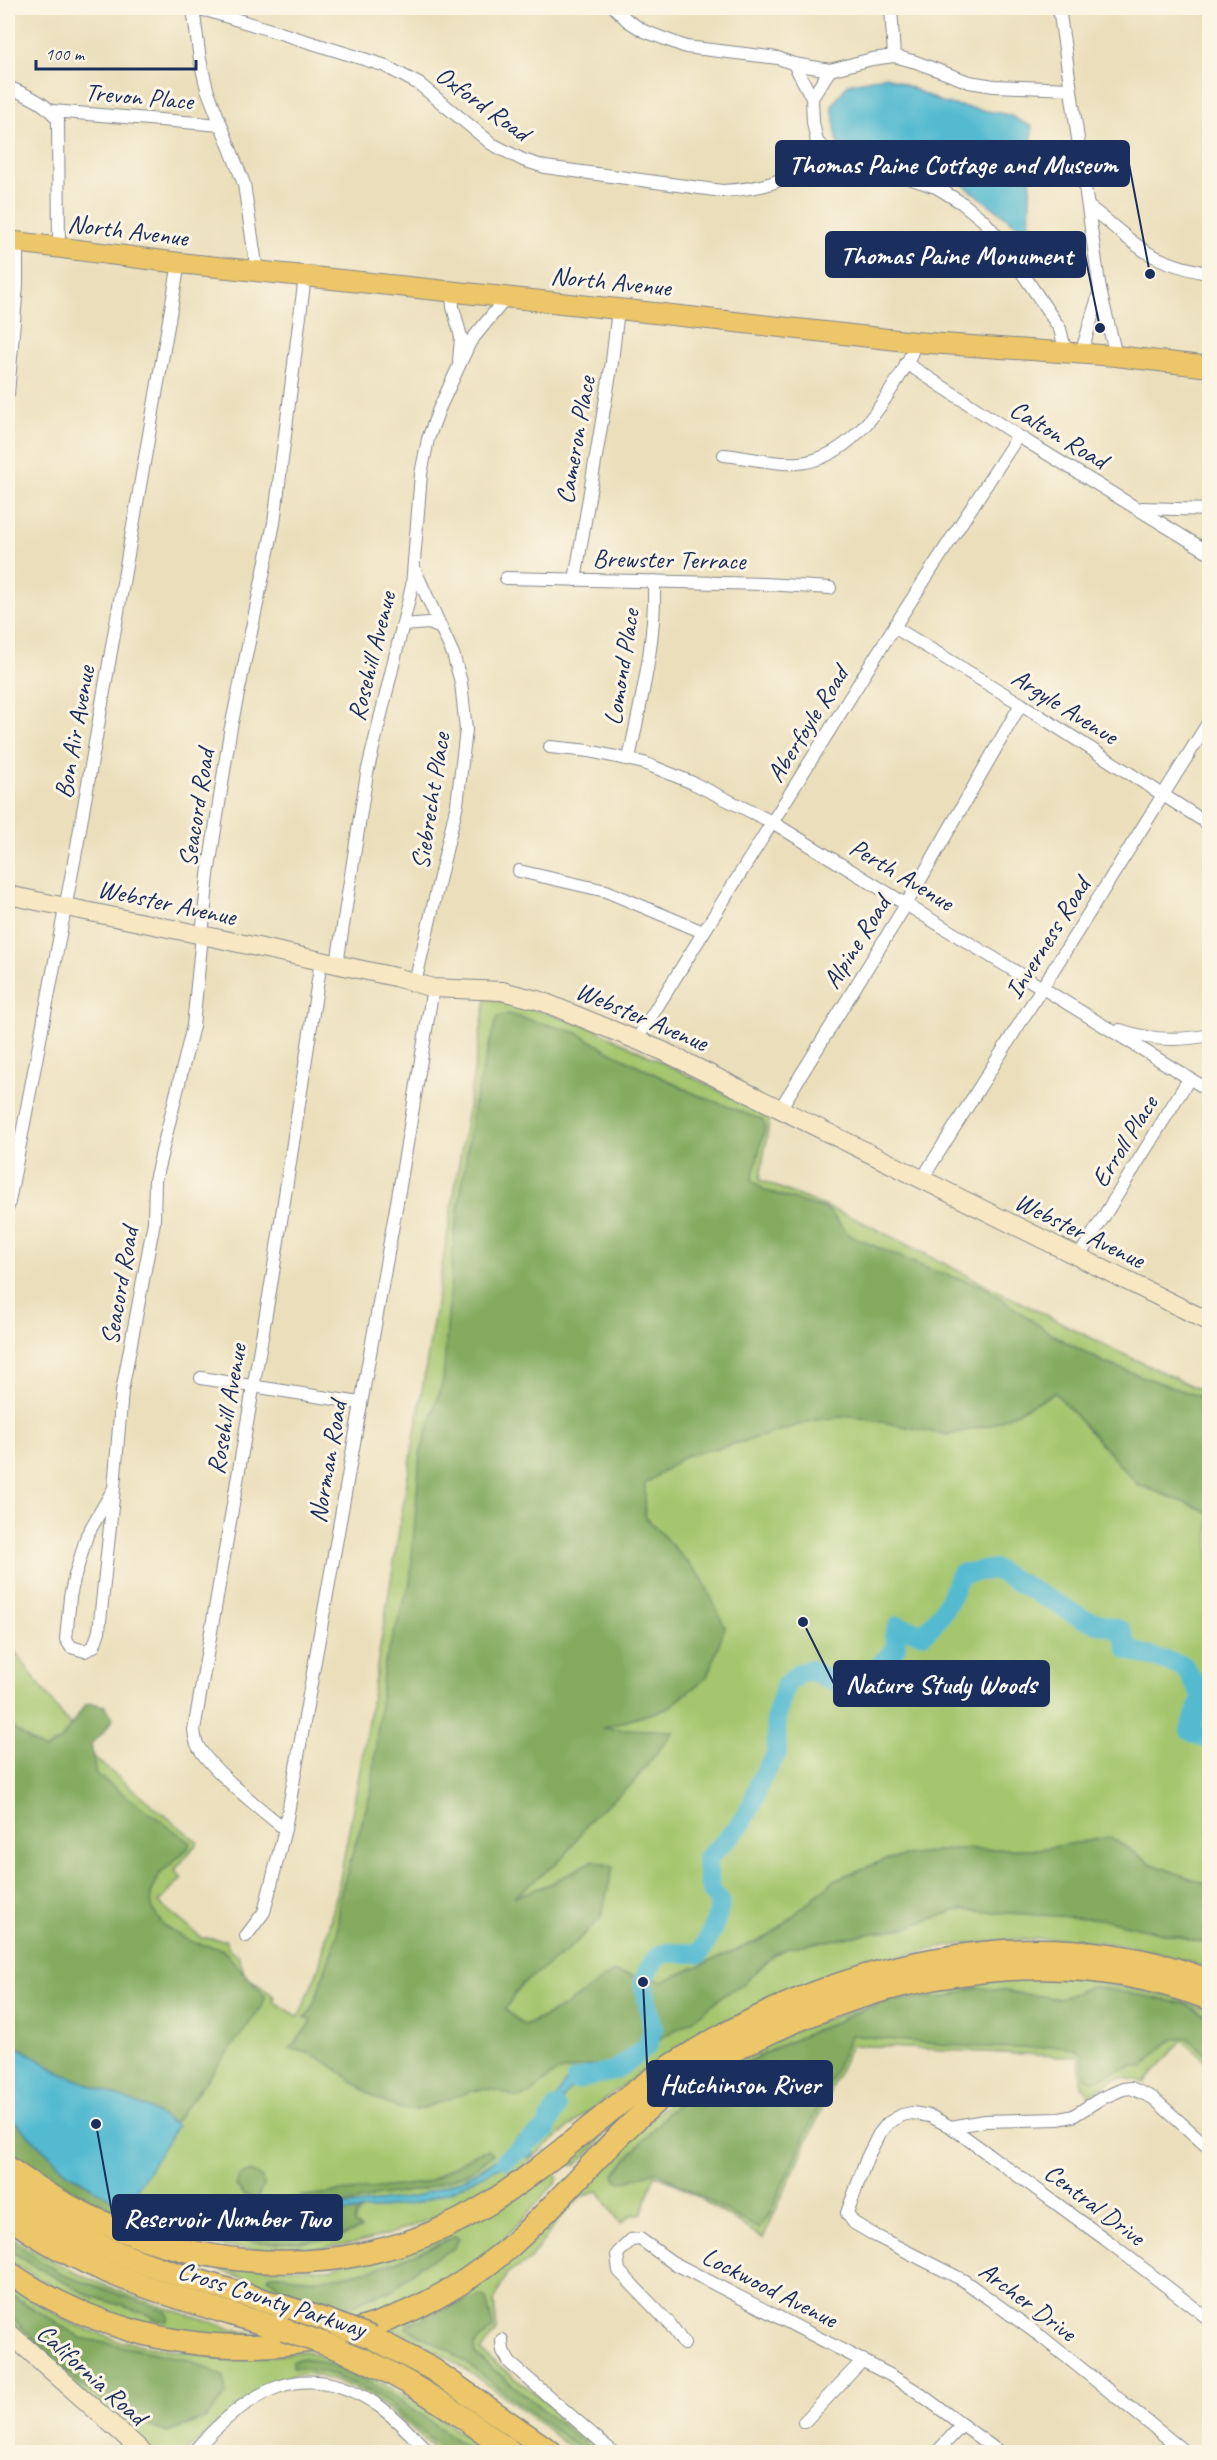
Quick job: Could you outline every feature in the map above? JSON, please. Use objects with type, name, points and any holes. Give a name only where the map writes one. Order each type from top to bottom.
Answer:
[{"type":"highway","points":[[8,2168],[77,2211],[131,2234],[167,2246],[205,2256],[262,2262],[339,2258],[405,2242],[467,2216],[516,2184],[641,2087],[689,2055],[774,2011],[864,1977],[947,1958],[1000,1952],[1042,1951],[1132,1959],[1168,1967],[1209,1981]]},
{"type":"highway","points":[[8,2272],[40,2294],[74,2311],[111,2325],[167,2340],[223,2347],[251,2347],[341,2334],[405,2313],[466,2279],[518,2239],[622,2133],[678,2084],[740,2046],[821,2011],[865,1995],[920,1981],[964,1973],[1020,1968],[1067,1969],[1126,1976],[1174,1986],[1209,1999]]},
{"type":"highway","name":"Cross County Parkway","points":[[8,2190],[68,2229],[119,2254],[331,2322],[373,2338],[432,2369],[551,2452]]},
{"type":"highway","name":"Cross County Parkway","points":[[8,2216],[62,2251],[113,2275],[340,2349],[390,2372],[426,2392],[511,2452]]},
{"type":"main road","name":"North Avenue","points":[[12,242],[179,263],[915,342],[1116,356],[1209,367]]},
{"type":"street","points":[[192,8],[207,89],[244,184],[257,271]]},
{"type":"street","name":"Oxford Road","points":[[192,8],[383,64],[407,76],[434,95],[463,122],[492,144],[523,160],[545,167],[722,191],[764,186],[792,173]]},
{"type":"street","points":[[615,8],[628,21],[644,31],[677,44],[703,50],[778,58],[794,64],[830,70],[894,56],[969,82],[994,86],[1070,89]]},
{"type":"street","points":[[891,8],[894,56]]},
{"type":"street","points":[[1059,8],[1100,290],[1116,356]]},
{"type":"street","points":[[794,64],[812,98],[817,142],[837,159],[856,167]]},
{"type":"street","points":[[812,98],[830,70]]},
{"type":"street","points":[[8,87],[36,100],[52,111],[59,126],[59,248]]},
{"type":"street","name":"Trevon Place","points":[[52,111],[221,125]]},
{"type":"street","points":[[792,173],[804,165],[817,142]]},
{"type":"street","points":[[792,173],[856,167],[882,169],[936,187],[962,203],[983,220],[1012,257],[1074,353]]},
{"type":"street","points":[[1089,207],[1146,252],[1177,266],[1209,274]]},
{"type":"street","points":[[8,394],[17,285],[12,242]]},
{"type":"street","name":"Bon Air Avenue","points":[[8,1207],[65,906],[179,263]]},
{"type":"street","name":"Seacord Road","points":[[114,1488],[87,1535],[70,1597],[66,1639],[71,1647],[85,1651],[94,1646],[99,1631],[110,1541],[122,1391],[154,1222],[155,1179],[193,1026],[208,875],[230,732],[274,523],[304,276]]},
{"type":"street","points":[[1074,353],[1100,290]]},
{"type":"street","name":"Rosehill Avenue","points":[[452,291],[453,307],[461,337],[459,362]]},
{"type":"street","name":"Rosehill Avenue","points":[[285,1829],[248,1798],[208,1759],[197,1744],[194,1730],[252,1386],[329,962],[367,773],[412,586],[421,474],[428,440],[459,362],[474,335],[506,298]]},
{"type":"street","name":"Cameron Place","points":[[575,580],[612,362],[618,309]]},
{"type":"street","points":[[724,454],[786,464],[804,462],[833,453],[870,422],[906,363],[915,342]]},
{"type":"street","name":"Calton Road","points":[[906,363],[1018,436],[1139,508],[1209,553]]},
{"type":"street","name":"Aberfoyle Road","points":[[637,1039],[894,627],[1018,436]]},
{"type":"street","points":[[1139,508],[1209,510]]},
{"type":"street","name":"Siebrecht Place","points":[[413,567],[453,654],[461,682],[466,730],[457,804],[424,986]]},
{"type":"street","name":"Brewster Terrace","points":[[506,578],[830,588]]},
{"type":"street","name":"Lomond Place","points":[[629,759],[648,665],[655,615],[654,581]]},
{"type":"street","points":[[403,625],[429,623],[441,628]]},
{"type":"street","name":"Argyle Avenue","points":[[894,627],[1021,704],[1209,825]]},
{"type":"street","name":"Alpine Road","points":[[780,1109],[907,903],[1021,704]]},
{"type":"street","name":"Inverness Road","points":[[922,1179],[1209,720]]},
{"type":"street","name":"Perth Avenue","points":[[550,747],[589,751],[629,759],[693,783],[772,822],[1209,1091]]},
{"type":"street","points":[[519,871],[606,891],[703,932]]},
{"type":"street","name":"Webster Avenue","points":[[8,895],[202,934],[424,986],[502,991],[542,1001],[637,1039],[1209,1322]]},
{"type":"street","name":"Norman Road","points":[[246,1936],[264,1912],[285,1829],[401,1180],[424,986]]},
{"type":"street","points":[[1091,1017],[1121,1031],[1151,1038],[1198,1038],[1209,1035]]},
{"type":"street","name":"Erroll Place","points":[[1078,1258],[1189,1079]]},
{"type":"street","points":[[201,1378],[360,1403]]},
{"type":"street","points":[[951,2127],[984,2121],[1059,2119],[1073,2116],[1100,2099],[1131,2088],[1153,2098],[1209,2149]]},
{"type":"street","name":"Central Drive","points":[[851,2198],[879,2134],[894,2118],[912,2113],[930,2116],[951,2127],[1105,2239],[1209,2320]]},
{"type":"street","name":"Archer Drive","points":[[851,2198],[847,2213],[854,2223],[963,2280],[1043,2338],[1185,2452]]},
{"type":"street","name":"Lockwood Avenue","points":[[684,2344],[670,2324],[620,2271],[617,2254],[631,2240],[640,2239],[672,2262],[863,2360],[916,2391],[999,2452]]},
{"type":"street","name":"California Road","points":[[8,2332],[143,2452]]},
{"type":"street","points":[[502,2340],[503,2351],[510,2362],[613,2452]]},
{"type":"street","points":[[804,2422],[863,2360]]},
{"type":"street","points":[[193,2452],[228,2418],[251,2401],[270,2390],[300,2380],[323,2382],[364,2398],[379,2407],[429,2452]]},
{"type":"street","points":[[937,2452],[962,2425]]},
{"type":"green space","points":[[486,998],[547,1013],[593,1028],[770,1116],[760,1180],[858,1220],[1121,1353],[1209,1394],[1209,1969],[1132,1947],[1053,1939],[1018,1939],[949,1946],[882,1961],[828,1978],[710,2029],[663,2057],[617,2090],[520,2168],[427,2220],[366,2240],[305,2249],[242,2248],[181,2238],[121,2219],[63,2191],[8,2155],[8,1642],[93,1757],[198,1842],[175,1870],[182,1878],[159,1903],[202,1938],[225,1940],[230,1950],[238,1955],[245,1975],[275,1997],[273,2001],[299,2017],[319,1967],[339,1884],[361,1764]]},
{"type":"green space","points":[[508,1014],[578,1033],[695,1094],[763,1120],[765,1127],[752,1180],[766,1191],[828,1210],[849,1235],[931,1270],[983,1286],[1053,1335],[1105,1363],[1209,1400],[1210,1515],[1201,1509],[1137,1484],[1055,1393],[994,1424],[948,1435],[851,1416],[815,1420],[750,1440],[685,1456],[645,1484],[645,1516],[702,1578],[725,1627],[707,1677],[667,1709],[602,1728],[674,1731],[633,1783],[592,1817],[565,1856],[514,1897],[552,1883],[594,1860],[613,1867],[601,1918],[567,1951],[521,1985],[505,2009],[525,2026],[563,2007],[613,1972],[663,1981],[769,1936],[836,1879],[887,1859],[953,1849],[1041,1849],[1110,1837],[1152,1864],[1209,1885],[1209,1944],[1103,1919],[959,1910],[904,1928],[791,1947],[775,1954],[741,1986],[724,1995],[692,2021],[661,2038],[644,2060],[580,2067],[555,2073],[529,2095],[517,2098],[494,2090],[476,2090],[415,2110],[396,2107],[380,2101],[323,2060],[290,2049],[312,2021],[305,2018],[311,2011],[337,1936],[340,1896],[372,1788],[384,1665],[410,1583],[420,1455],[443,1380],[454,1238],[474,1104],[495,1022],[498,1017]]},
{"type":"green space","points":[[91,1703],[105,1706],[113,1718],[91,1745],[96,1774],[190,1842],[188,1848],[159,1875],[151,1894],[152,1909],[164,1926],[191,1942],[222,1949],[265,1996],[262,2007],[172,2123],[148,2108],[60,2073],[8,2040],[8,1725],[44,1750],[60,1741],[85,1705]]},
{"type":"green space","points":[[1065,1976],[1174,1997],[1209,2011],[1209,2063],[1182,2040],[1145,2083],[1121,2078],[1109,2082],[1089,2097],[1082,2086],[1079,2057],[851,2045],[763,2238],[676,2184],[654,2175],[642,2213],[631,2215],[621,2224],[598,2191],[581,2197],[559,2219],[528,2262],[507,2273],[494,2302],[497,2330],[480,2351],[541,2398],[602,2452],[576,2452],[515,2404],[447,2357],[387,2325],[440,2305],[624,2146],[674,2097],[726,2065],[804,2027],[909,1992],[991,1978]]},
{"type":"green space","points":[[1091,1986],[1185,2004],[1209,2017],[1209,2057],[1192,2042],[1180,2037],[1168,2043],[1143,2067],[1132,2066],[1092,2081],[1085,2076],[1083,2055],[1071,2048],[963,2046],[851,2035],[769,2215],[759,2229],[657,2172],[632,2180],[616,2181],[614,2174],[668,2112],[700,2087],[775,2048],[860,2011],[893,2000],[946,1997],[976,1987],[1061,1999]]},
{"type":"green space","points":[[8,2115],[67,2172],[118,2203],[117,2208],[108,2208],[41,2174],[8,2149]]},
{"type":"green space","points":[[602,2128],[600,2139],[593,2148],[576,2165],[568,2165],[565,2158]]},
{"type":"green space","points":[[489,2150],[493,2155],[468,2173],[424,2189],[375,2197],[328,2209],[237,2222],[236,2225],[362,2211],[356,2216],[354,2224],[361,2229],[337,2237],[310,2241],[252,2242],[195,2234],[143,2221],[146,2207],[159,2199],[188,2210],[213,2214],[252,2204],[252,2198],[244,2195],[236,2186],[239,2176],[251,2171],[262,2178],[263,2186],[258,2197],[261,2205],[284,2204],[303,2196],[425,2183],[479,2152]]},
{"type":"green space","points":[[550,2171],[558,2177],[556,2182],[513,2230],[454,2279],[372,2319],[220,2270],[222,2266],[330,2269]]},
{"type":"green space","points":[[8,2234],[37,2253],[99,2283],[131,2296],[263,2338],[188,2336],[92,2309],[8,2261]]},
{"type":"green space","points":[[456,2236],[459,2239],[453,2249],[420,2266],[393,2290],[370,2297],[345,2309],[284,2290],[268,2278],[270,2275],[276,2275],[316,2279],[353,2274],[405,2258]]},
{"type":"green space","points":[[8,2238],[61,2274],[166,2311],[169,2317],[167,2321],[157,2320],[144,2313],[88,2295],[8,2249]]},
{"type":"green space","points":[[8,2286],[71,2323],[118,2341],[215,2357],[272,2356],[306,2351],[315,2354],[368,2376],[420,2404],[486,2452],[439,2452],[392,2412],[367,2395],[338,2382],[307,2374],[292,2376],[276,2382],[259,2392],[186,2452],[153,2452],[132,2438],[8,2325]]},
{"type":"green space","points":[[8,2293],[81,2338],[189,2360],[223,2376],[226,2396],[206,2418],[167,2433],[131,2419],[80,2385],[8,2314]]},
{"type":"green space","points":[[482,2295],[486,2298],[493,2328],[474,2346],[475,2354],[595,2452],[584,2452],[447,2349],[406,2328],[408,2324]]},
{"type":"green space","points":[[304,2358],[328,2364],[372,2384],[413,2409],[473,2452],[447,2452],[378,2395],[328,2373],[293,2367],[293,2360]]},
{"type":"water","points":[[886,76],[943,103],[1009,115],[1032,127],[1029,234],[958,181],[905,161],[838,145],[832,106],[848,84]]},
{"type":"water","points":[[8,2040],[60,2073],[148,2108],[177,2126],[125,2207],[67,2172],[8,2115]]},
{"type":"water","points":[[584,2073],[605,2075],[580,2083],[566,2094],[549,2133],[546,2134],[538,2125],[553,2107],[563,2085]]},
{"type":"water","points":[[523,2137],[534,2154],[530,2157],[519,2157],[451,2191],[414,2204],[236,2226],[236,2222],[414,2197],[466,2178],[513,2149],[514,2141]]},
{"type":"waterway","points":[[576,2080],[616,2070],[647,2047],[653,2028],[643,1982],[648,1970],[656,1958],[664,1953],[700,1953],[707,1941],[720,1902],[711,1891],[706,1860],[741,1824],[753,1802],[760,1781],[777,1753],[776,1717],[785,1686],[799,1673],[810,1670],[825,1679],[859,1685],[884,1662],[896,1646],[894,1636],[898,1626],[923,1634],[930,1628],[945,1607],[960,1574],[994,1569],[1082,1618],[1122,1631],[1128,1650],[1184,1666],[1202,1696],[1190,1731],[1210,1740]]},
{"type":"waterway","points":[[506,2159],[546,2129],[556,2108]]},
{"type":"waterway","points":[[125,2207],[139,2215],[173,2224],[210,2225],[262,2221]]},
{"type":"place","name":"Thomas Paine Cottage and Museum","points":[[1150,274]]},
{"type":"place","name":"Thomas Paine Monument","points":[[1100,328]]},
{"type":"place","name":"Nature Study Woods","points":[[803,1622]]},
{"type":"place","name":"Hutchinson River","points":[[643,1982]]},
{"type":"place","name":"Reservoir Number Two","points":[[96,2124]]}]
